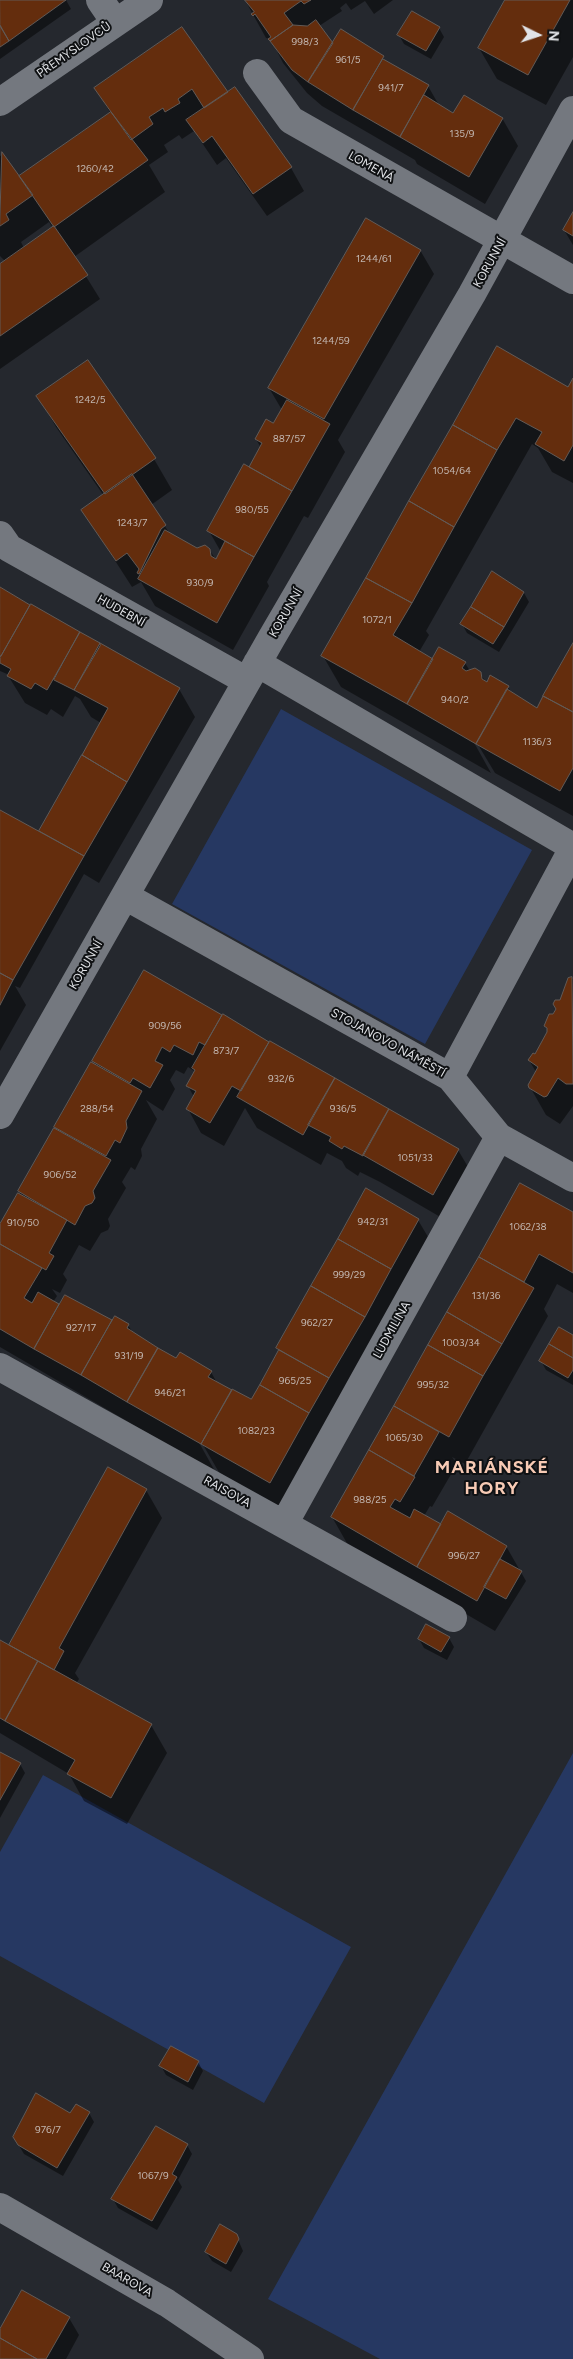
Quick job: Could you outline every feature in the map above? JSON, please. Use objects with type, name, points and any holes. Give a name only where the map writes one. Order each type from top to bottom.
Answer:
[{"type":"street","points":[[100,0],[115,22]]},
{"type":"street","name":"PŘEMYSLOVCŮ","points":[[0,102],[149,0]]},
{"type":"street","name":"LOMENÁ","points":[[256,72],[291,120],[573,280]]},
{"type":"street","name":"KORUNNÍ","points":[[0,1116],[252,672],[502,241],[573,110]]},
{"type":"street","name":"HUDEBNÍ","points":[[0,535],[8,548],[252,672]]},
{"type":"street","name":"STOJANOVO NÁMĚSTÍ","points":[[125,896],[450,1077],[573,848],[252,672]]},
{"type":"street","points":[[450,1077],[499,1137],[573,1178]]},
{"type":"street","name":"LUDMILINA","points":[[284,1524],[499,1137]]},
{"type":"street","name":"RAISOVA","points":[[0,1367],[453,1618]]},
{"type":"street","name":"BAAROVA","points":[[0,2207],[167,2303],[250,2359]]},
{"type":"shaded area","points":[[281,709],[532,850],[425,1044],[172,904]]},
{"type":"shaded area","points":[[573,1753],[573,2359],[380,2359],[268,2299]]},
{"type":"shaded area","points":[[43,1775],[351,1947],[264,2103],[0,1956],[0,1852]]},
{"type":"building","points":[[0,0],[66,0],[9,41],[0,25]]},
{"type":"building","points":[[245,0],[311,0],[304,4],[301,1],[284,13],[293,25],[270,41],[268,39],[271,37],[255,14],[253,16],[251,14],[254,12]]},
{"type":"building","points":[[505,0],[570,0],[528,75],[478,48]]},
{"type":"building","points":[[412,11],[440,27],[426,51],[397,35]]},
{"type":"building","points":[[316,20],[333,43],[308,82],[292,70],[270,41],[293,25],[307,26]]},
{"type":"building","points":[[0,26],[9,41],[0,47]]},
{"type":"building","points":[[182,27],[228,92],[204,108],[192,89],[178,99],[180,103],[165,112],[163,108],[149,117],[153,124],[131,140],[94,88]]},
{"type":"building","points":[[341,29],[384,56],[353,110],[308,82]]},
{"type":"building","points":[[383,59],[429,85],[400,137],[353,110]]},
{"type":"building","points":[[235,87],[292,167],[253,194],[212,136],[203,143],[186,120]]},
{"type":"building","points":[[424,95],[453,113],[464,95],[503,118],[469,177],[400,137]]},
{"type":"building","points":[[111,112],[148,160],[54,227],[19,176]]},
{"type":"building","points":[[2,152],[33,195],[6,214],[9,220],[0,226]]},
{"type":"building","points":[[573,212],[573,236],[563,230]]},
{"type":"building","points":[[366,218],[421,250],[324,419],[268,388]]},
{"type":"building","points":[[54,226],[88,275],[0,336],[0,264]]},
{"type":"building","points":[[497,346],[568,387],[573,378],[573,445],[564,461],[535,444],[542,432],[516,418],[497,450],[453,425]]},
{"type":"building","points":[[88,360],[156,458],[105,494],[36,396]]},
{"type":"building","points":[[287,400],[330,424],[292,491],[249,467],[262,443],[255,439],[266,419],[273,423]]},
{"type":"building","points":[[453,425],[497,450],[454,527],[409,501]]},
{"type":"building","points":[[244,464],[292,491],[254,557],[207,531]]},
{"type":"building","points":[[132,474],[166,525],[161,529],[139,574],[137,573],[139,569],[127,553],[116,561],[81,510]]},
{"type":"building","points":[[409,501],[454,527],[412,603],[366,578]]},
{"type":"building","points":[[165,530],[197,548],[205,545],[210,549],[211,556],[216,559],[225,541],[254,557],[217,623],[138,579]]},
{"type":"building","points":[[492,571],[524,592],[504,627],[471,607]]},
{"type":"building","points":[[366,578],[412,603],[393,635],[433,659],[407,704],[321,656]]},
{"type":"building","points":[[0,587],[30,605],[1,656],[0,656]]},
{"type":"building","points":[[31,604],[80,632],[47,690],[35,683],[31,689],[7,676],[11,669],[0,663],[0,658]]},
{"type":"building","points":[[471,607],[504,627],[493,644],[460,624]]},
{"type":"building","points":[[80,632],[100,643],[74,690],[54,680]]},
{"type":"building","points":[[100,643],[180,688],[127,782],[82,755],[108,708],[74,690]]},
{"type":"building","points":[[573,643],[573,712],[543,696]]},
{"type":"building","points":[[439,647],[466,662],[462,668],[466,671],[475,668],[481,672],[482,679],[487,682],[490,675],[509,686],[476,744],[407,704]]},
{"type":"building","points":[[507,689],[537,708],[543,696],[573,712],[573,768],[560,791],[476,744]]},
{"type":"building","points":[[82,755],[127,782],[84,856],[39,831]]},
{"type":"building","points":[[0,810],[84,856],[13,980],[0,973]]},
{"type":"building","points":[[144,970],[222,1015],[205,1045],[199,1042],[193,1055],[174,1045],[170,1052],[162,1047],[155,1061],[163,1065],[150,1088],[133,1078],[130,1083],[92,1061]]},
{"type":"building","points":[[0,973],[13,980],[0,1005]]},
{"type":"building","points":[[572,977],[573,1084],[566,1084],[558,1078],[547,1096],[544,1097],[529,1088],[528,1085],[538,1067],[528,1060],[533,1053],[535,1054],[547,1032],[547,1028],[544,1026],[549,1014],[553,1014],[556,1009],[553,1004],[555,1000],[560,1000],[568,978]]},
{"type":"building","points":[[223,1014],[269,1042],[241,1091],[232,1086],[210,1123],[186,1109],[196,1091],[186,1086],[195,1070],[192,1068]]},
{"type":"building","points":[[270,1041],[335,1078],[303,1135],[237,1097]]},
{"type":"building","points":[[91,1062],[142,1091],[126,1121],[127,1128],[120,1143],[115,1140],[106,1156],[54,1127]]},
{"type":"building","points":[[335,1078],[389,1109],[363,1156],[344,1146],[342,1149],[329,1141],[331,1137],[308,1125]]},
{"type":"building","points":[[389,1109],[459,1149],[433,1195],[363,1155]]},
{"type":"building","points":[[54,1128],[111,1160],[93,1191],[95,1198],[92,1203],[85,1206],[75,1225],[18,1191]]},
{"type":"building","points":[[520,1183],[573,1212],[573,1273],[539,1254],[524,1282],[479,1257]]},
{"type":"building","points":[[366,1188],[419,1219],[391,1269],[338,1239]]},
{"type":"building","points":[[18,1193],[67,1220],[49,1253],[54,1256],[46,1270],[0,1244],[0,1224]]},
{"type":"building","points":[[338,1239],[391,1269],[365,1317],[311,1286]]},
{"type":"building","points":[[0,1244],[42,1268],[24,1298],[32,1303],[38,1292],[59,1304],[34,1349],[0,1329]]},
{"type":"building","points":[[479,1257],[534,1288],[502,1344],[447,1312]]},
{"type":"building","points":[[311,1286],[365,1317],[329,1378],[276,1348]]},
{"type":"building","points":[[65,1295],[112,1320],[81,1375],[34,1349]]},
{"type":"building","points":[[447,1312],[502,1344],[483,1376],[428,1345]]},
{"type":"building","points":[[115,1316],[129,1324],[127,1328],[158,1348],[127,1402],[81,1375]]},
{"type":"building","points":[[559,1327],[573,1335],[573,1358],[549,1344]]},
{"type":"building","points":[[549,1344],[573,1358],[573,1370],[568,1378],[539,1361]]},
{"type":"building","points":[[428,1345],[483,1376],[449,1437],[394,1406]]},
{"type":"building","points":[[158,1348],[176,1358],[180,1352],[212,1371],[208,1377],[232,1390],[201,1444],[127,1402]]},
{"type":"building","points":[[279,1350],[329,1378],[309,1413],[260,1385]]},
{"type":"building","points":[[260,1385],[309,1413],[270,1483],[201,1444],[232,1389],[251,1399]]},
{"type":"building","points":[[394,1406],[439,1432],[414,1476],[369,1450]]},
{"type":"building","points":[[369,1450],[415,1477],[400,1502],[395,1499],[390,1507],[410,1518],[414,1509],[441,1524],[417,1567],[331,1517]]},
{"type":"building","points":[[108,1467],[147,1489],[59,1648],[64,1651],[54,1670],[9,1645]]},
{"type":"building","points":[[448,1511],[507,1546],[477,1601],[417,1567]]},
{"type":"building","points":[[500,1559],[522,1571],[506,1599],[484,1587]]},
{"type":"building","points":[[426,1624],[450,1637],[441,1652],[418,1639]]},
{"type":"building","points":[[0,1640],[38,1661],[5,1721],[0,1718]]},
{"type":"building","points":[[38,1661],[152,1724],[111,1798],[67,1774],[75,1760],[5,1721]]},
{"type":"building","points":[[0,1752],[21,1763],[0,1800]]},
{"type":"building","points":[[171,2046],[199,2061],[188,2082],[159,2066]]},
{"type":"building","points":[[36,2093],[70,2113],[76,2104],[90,2112],[57,2168],[18,2145],[13,2137]]},
{"type":"building","points":[[156,2126],[188,2144],[172,2174],[177,2177],[152,2221],[111,2199]]},
{"type":"building","points":[[220,2224],[237,2234],[239,2239],[226,2264],[205,2252]]},
{"type":"building","points":[[22,2290],[70,2317],[46,2359],[37,2359],[0,2338],[0,2329]]},
{"type":"building","points":[[0,2338],[37,2359],[0,2359]]},
{"type":"district","name":"MARIÁNSKÉ HORY","points":[[492,1478]]}]
